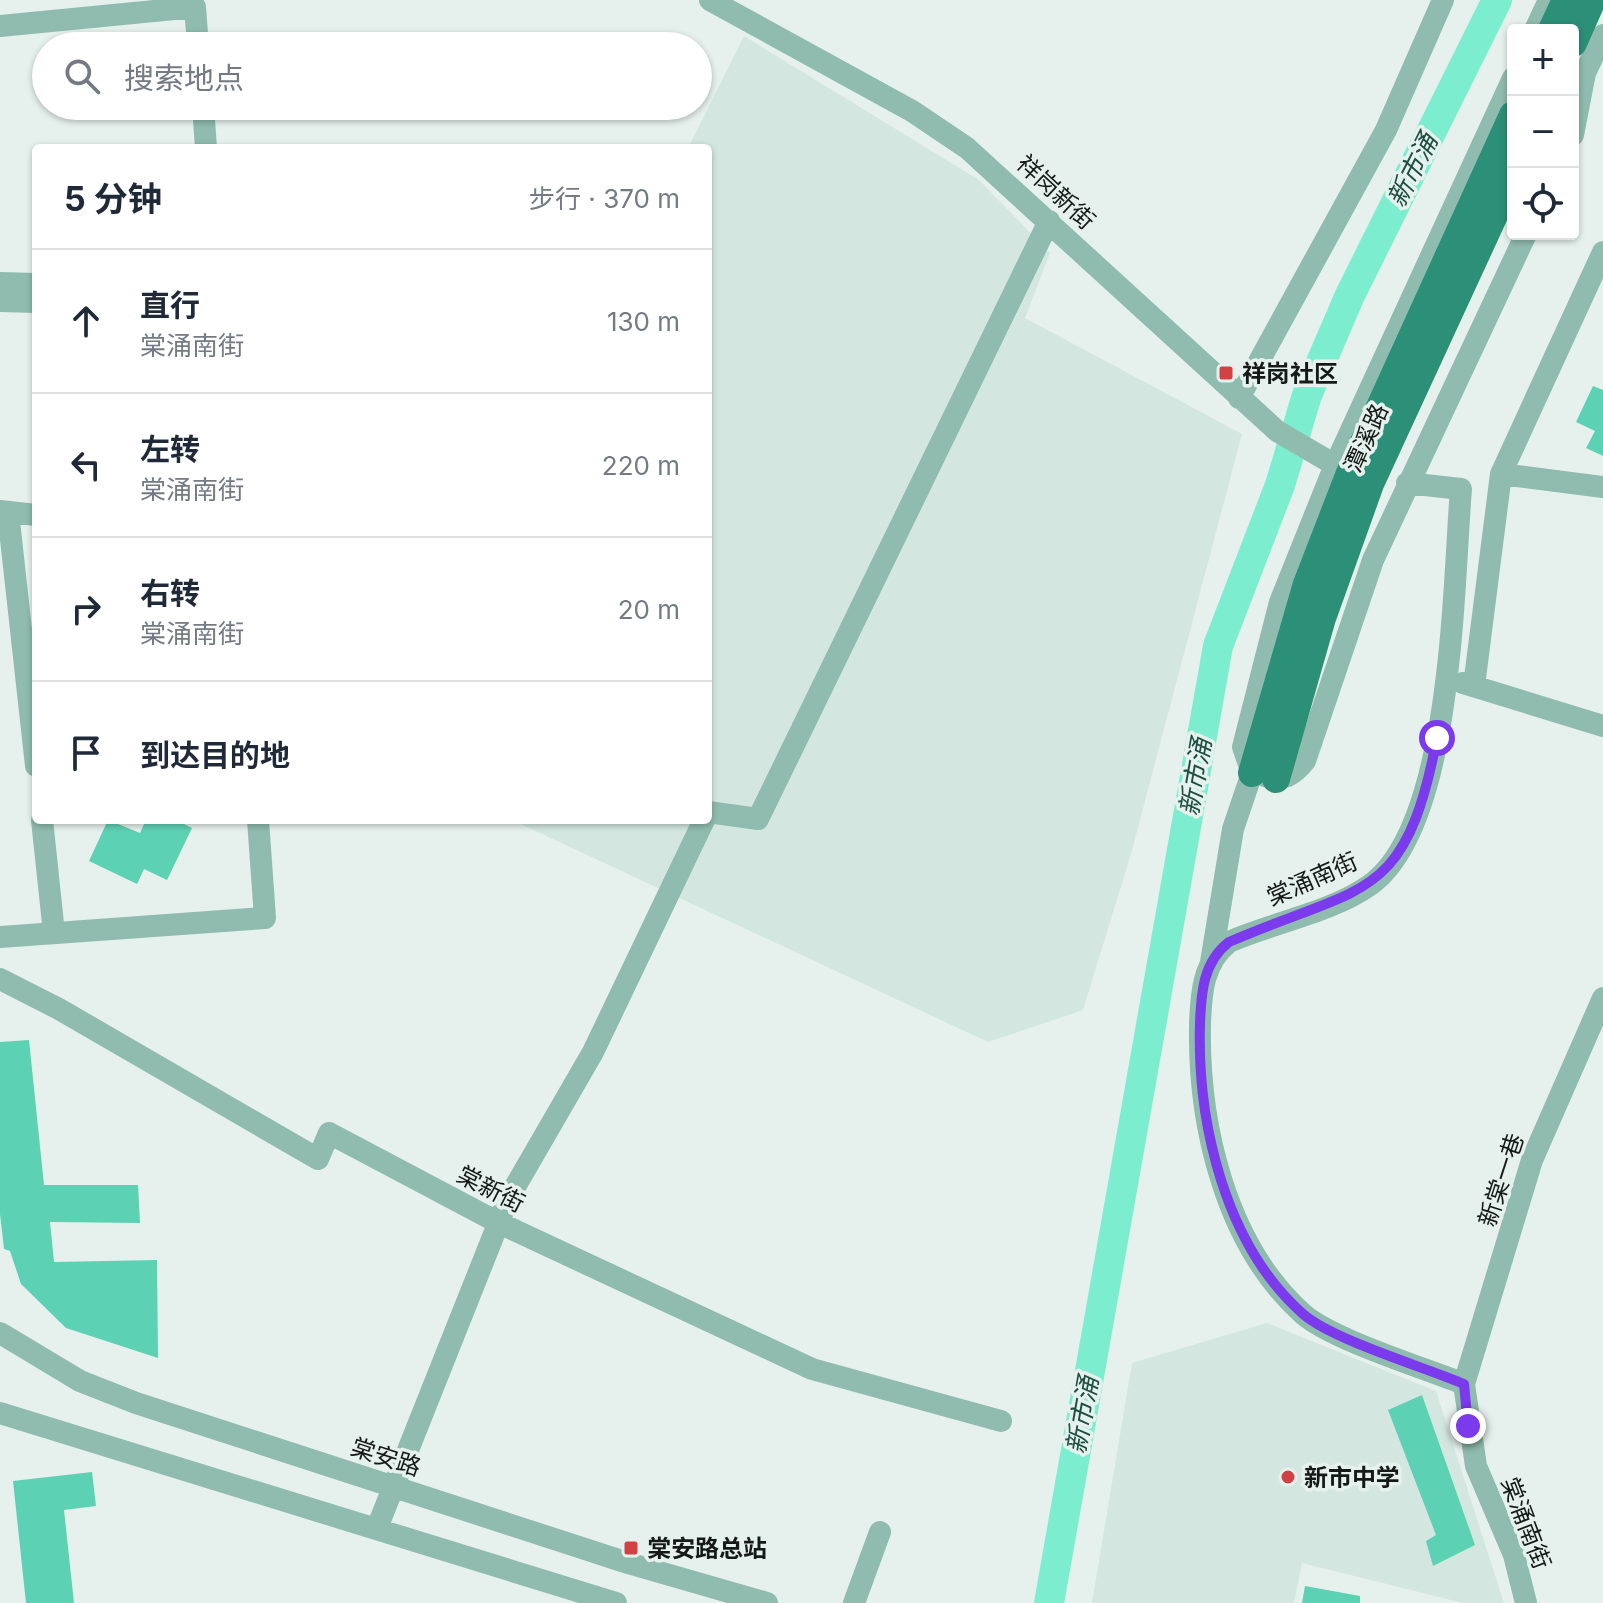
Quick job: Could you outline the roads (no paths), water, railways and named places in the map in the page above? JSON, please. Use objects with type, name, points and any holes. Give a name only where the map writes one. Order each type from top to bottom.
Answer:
[{"type":"main road","points":[[1555,24],[1566,0]]},
{"type":"main road","points":[[1579,29],[1592,0]]},
{"type":"main road","name":"潭溪路","points":[[1280,724],[1307,584],[1350,473],[1507,128]]},
{"type":"main road","name":"潭溪路","points":[[1264,776],[1280,724],[1370,484],[1507,187]]},
{"type":"street","name":"祥岗新街","points":[[710,0],[936,126],[992,168],[1277,431],[1311,448],[1335,465]]},
{"type":"street","points":[[1239,398],[1386,130],[1443,0]]},
{"type":"street","points":[[1538,24],[1549,0]]},
{"type":"street","points":[[0,26],[195,7],[197,32]]},
{"type":"street","points":[[1579,104],[1585,73],[1603,35]]},
{"type":"street","points":[[1264,776],[1243,747],[1280,602],[1335,465],[1507,91]]},
{"type":"street","points":[[204,120],[206,144]]},
{"type":"street","points":[[712,813],[758,819],[1049,221]]},
{"type":"street","points":[[1264,776],[1293,776],[1305,761],[1373,560],[1523,240]]},
{"type":"street","points":[[1474,686],[1501,474],[1603,252]]},
{"type":"street","points":[[0,283],[32,284]]},
{"type":"street","points":[[0,301],[32,302]]},
{"type":"street","points":[[1501,474],[1603,487]]},
{"type":"street","name":"棠涌南街","points":[[1210,963],[1229,942],[1343,899],[1383,874],[1406,841],[1423,800],[1437,738],[1445,678],[1461,489],[1407,483]]},
{"type":"street","points":[[32,515],[4,512],[32,734]]},
{"type":"street","points":[[1445,678],[1603,726]]},
{"type":"street","points":[[1264,776],[1233,829],[1201,1012],[1205,1117],[1222,1178],[1258,1257],[1294,1304],[1315,1322],[1464,1384]]},
{"type":"street","points":[[42,824],[54,933]]},
{"type":"street","points":[[0,937],[265,918],[258,824]]},
{"type":"street","points":[[377,1528],[508,1199],[593,1052],[702,824]]},
{"type":"street","name":"棠新街","points":[[0,979],[59,1009],[318,1159],[329,1133],[499,1223],[812,1369],[1001,1421]]},
{"type":"street","name":"新棠一巷","points":[[1464,1384],[1532,1160],[1603,998]]},
{"type":"street","name":"棠安路","points":[[0,1333],[80,1381],[126,1399],[767,1603]]},
{"type":"street","name":"棠涌南街","points":[[1464,1384],[1476,1466],[1514,1555],[1526,1603]]},
{"type":"street","points":[[0,1413],[616,1603]]},
{"type":"street","points":[[854,1603],[880,1532]]},
{"type":"waterway","name":"新市涌","points":[[1049,1603],[1218,646],[1280,485],[1307,395],[1350,295],[1497,0]]},
{"type":"place","name":"祥岗社区","points":[[1226,373]]},
{"type":"place","name":"新市中学","points":[[1288,1477]]},
{"type":"place","name":"棠安路总站","points":[[631,1548]]}]
